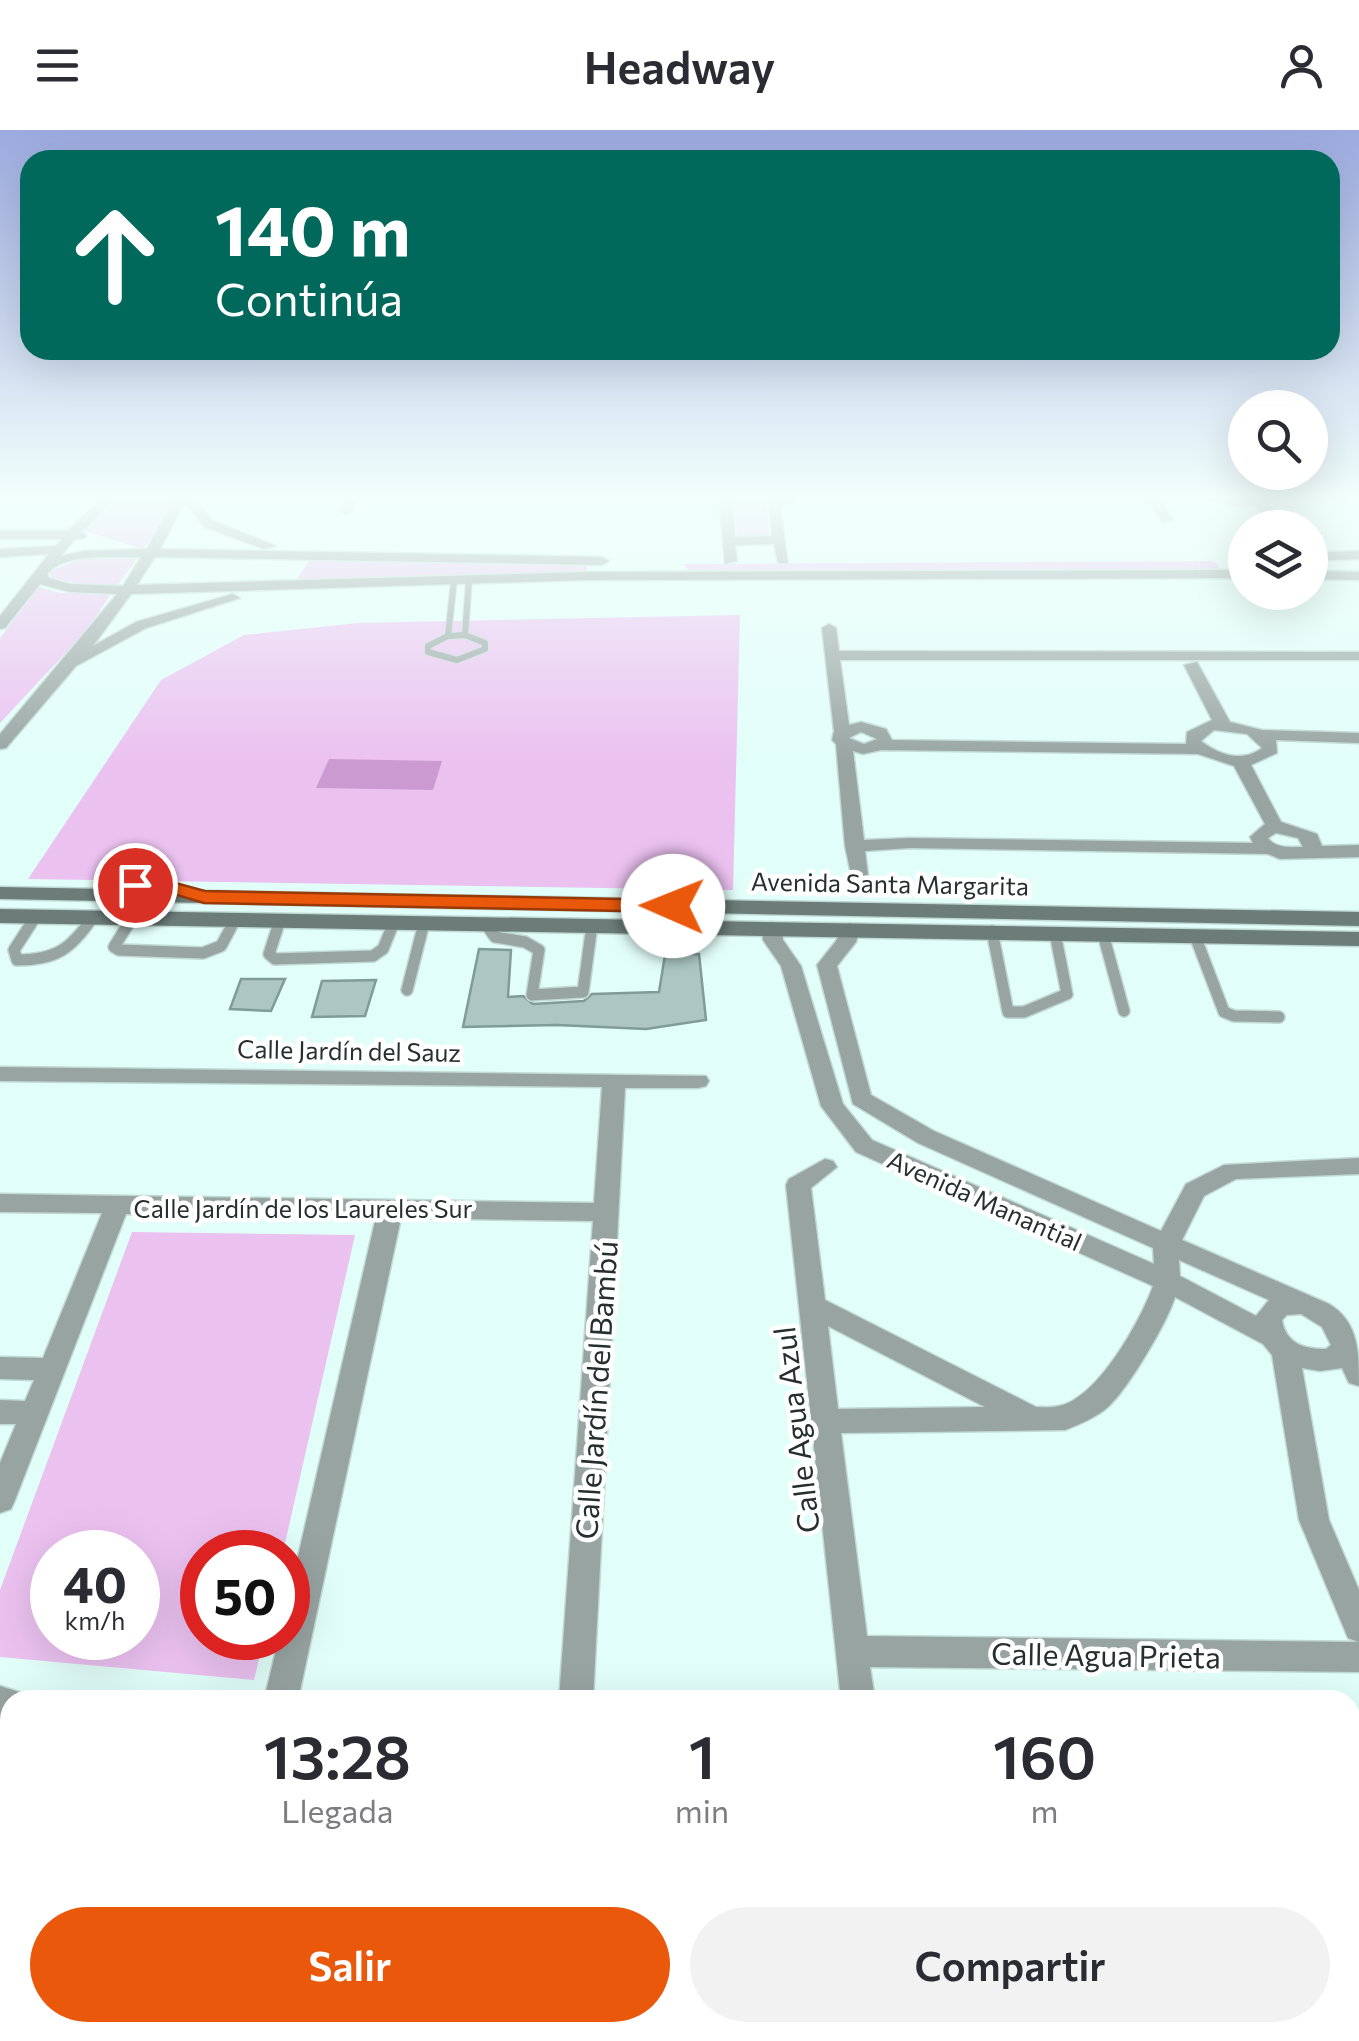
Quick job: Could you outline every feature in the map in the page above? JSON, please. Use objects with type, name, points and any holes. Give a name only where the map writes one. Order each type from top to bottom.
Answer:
[{"type":"main road","points":[[0,879],[168,886],[204,897]]},
{"type":"main road","name":"Avenida Santa Margarita","points":[[0,893],[204,897],[280,920],[424,923],[1055,933],[1100,924],[1359,918]]},
{"type":"main road","name":"Avenida Santa Margarita","points":[[0,916],[132,918],[237,909],[904,910],[1100,924],[1194,936],[1359,939]]},
{"type":"main road","points":[[772,928],[792,914],[904,910]]},
{"type":"main road","points":[[966,930],[994,926],[1090,928],[1100,924]]},
{"type":"street","points":[[0,626],[33,584]]},
{"type":"street","points":[[56,584],[125,590],[331,584]]},
{"type":"street","points":[[0,744],[74,662],[128,584]]},
{"type":"street","points":[[74,662],[141,625],[275,586]]},
{"type":"street","points":[[829,628],[836,659],[859,874]]},
{"type":"street","points":[[836,659],[1359,656]]},
{"type":"street","points":[[1163,658],[1192,664],[1212,658],[1359,664]]},
{"type":"street","points":[[1192,664],[1224,725]]},
{"type":"street","points":[[1196,742],[1203,727],[1224,725],[1266,742],[1359,751]]},
{"type":"street","points":[[843,738],[863,749],[881,738],[1196,742],[1240,761],[1266,756],[1266,742]]},
{"type":"street","points":[[1266,742],[1359,738]]},
{"type":"street","points":[[1240,761],[1268,838]]},
{"type":"street","points":[[853,839],[910,842],[1268,838],[1294,855],[1312,844],[1359,838]]},
{"type":"street","points":[[1312,844],[1359,851]]},
{"type":"street","name":"Avenida Manantial","points":[[772,928],[779,953],[792,966],[832,1106],[864,1146],[1167,1281],[1277,1343]]},
{"type":"street","name":"Avenida Manantial","points":[[850,929],[846,942],[827,965],[861,1098],[926,1137],[1303,1304]]},
{"type":"street","points":[[821,1072],[851,1069]]},
{"type":"street","name":"Calle Jardín del Sauz","points":[[0,1074],[698,1080]]},
{"type":"street","name":"Calle Jardín del Bambú","points":[[577,1690],[614,1080]]},
{"type":"street","name":"Calle Agua Azul","points":[[825,1166],[798,1184],[857,1690]]},
{"type":"street","points":[[828,1421],[1066,1418],[1098,1399],[1154,1319],[1167,1281],[1166,1246],[1196,1190],[1232,1171],[1359,1166]]},
{"type":"street","name":"Calle Jardín de los Laureles Sur","points":[[0,1202],[606,1212]]},
{"type":"street","points":[[0,1500],[117,1206]]},
{"type":"street","points":[[283,1690],[391,1208]]},
{"type":"street","points":[[1359,1375],[1349,1336],[1327,1313],[1303,1304],[1281,1306],[1268,1317],[1277,1343],[1314,1520],[1359,1627]]},
{"type":"street","points":[[814,1307],[1031,1418]]},
{"type":"street","points":[[1277,1343],[1309,1362],[1332,1360],[1349,1336]]},
{"type":"street","points":[[0,1368],[49,1370]]},
{"type":"street","points":[[0,1412],[32,1413]]},
{"type":"street","name":"Calle Agua Prieta","points":[[852,1650],[1359,1657]]},
{"type":"lane","points":[[448,636],[460,584]]},
{"type":"lane","points":[[461,584],[465,635]]},
{"type":"lane","points":[[465,635],[485,642],[485,649],[478,655],[449,660],[428,652],[428,646],[448,636],[465,635]]},
{"type":"lane","points":[[132,918],[114,947],[118,950],[203,953],[220,946],[237,909]]},
{"type":"lane","points":[[36,916],[14,950],[17,960],[49,961],[68,953],[93,917]]},
{"type":"lane","points":[[280,920],[269,954],[275,958],[373,956],[383,949],[394,922]]},
{"type":"lane","points":[[407,990],[424,923]]},
{"type":"lane","points":[[485,924],[495,937],[525,942],[539,950],[532,995],[583,992],[592,925]]},
{"type":"lane","points":[[1100,924],[1124,1011]]},
{"type":"lane","points":[[992,931],[1008,1012],[1024,1012],[1067,994],[1055,933]]},
{"type":"lane","points":[[1194,936],[1224,1012],[1234,1016],[1279,1017]]},
{"type":"shaded area","points":[[39,587],[60,593],[110,595],[88,629],[0,723],[0,638]]},
{"type":"shaded area","points":[[740,615],[733,890],[28,879],[161,680],[244,635],[358,623]]},
{"type":"shaded area","points":[[329,759],[442,761],[433,790],[316,788]]},
{"type":"shaded area","points":[[132,1232],[355,1235],[288,1530],[180,1530],[180,1660],[259,1660],[254,1680],[33,1660],[160,1660],[160,1530],[30,1530],[30,1660],[0,1657],[0,1590]]},
{"type":"building","points":[[479,949],[511,950],[508,997],[523,996],[533,1004],[584,1001],[592,994],[659,992],[665,955],[699,954],[706,1020],[646,1029],[557,1025],[463,1027]]},
{"type":"building","points":[[241,979],[285,979],[271,1011],[230,1009]]},
{"type":"building","points":[[376,980],[365,1016],[312,1017],[322,981]]},
{"type":"route","points":[[135,885],[168,886],[204,897],[673,906]]}]
